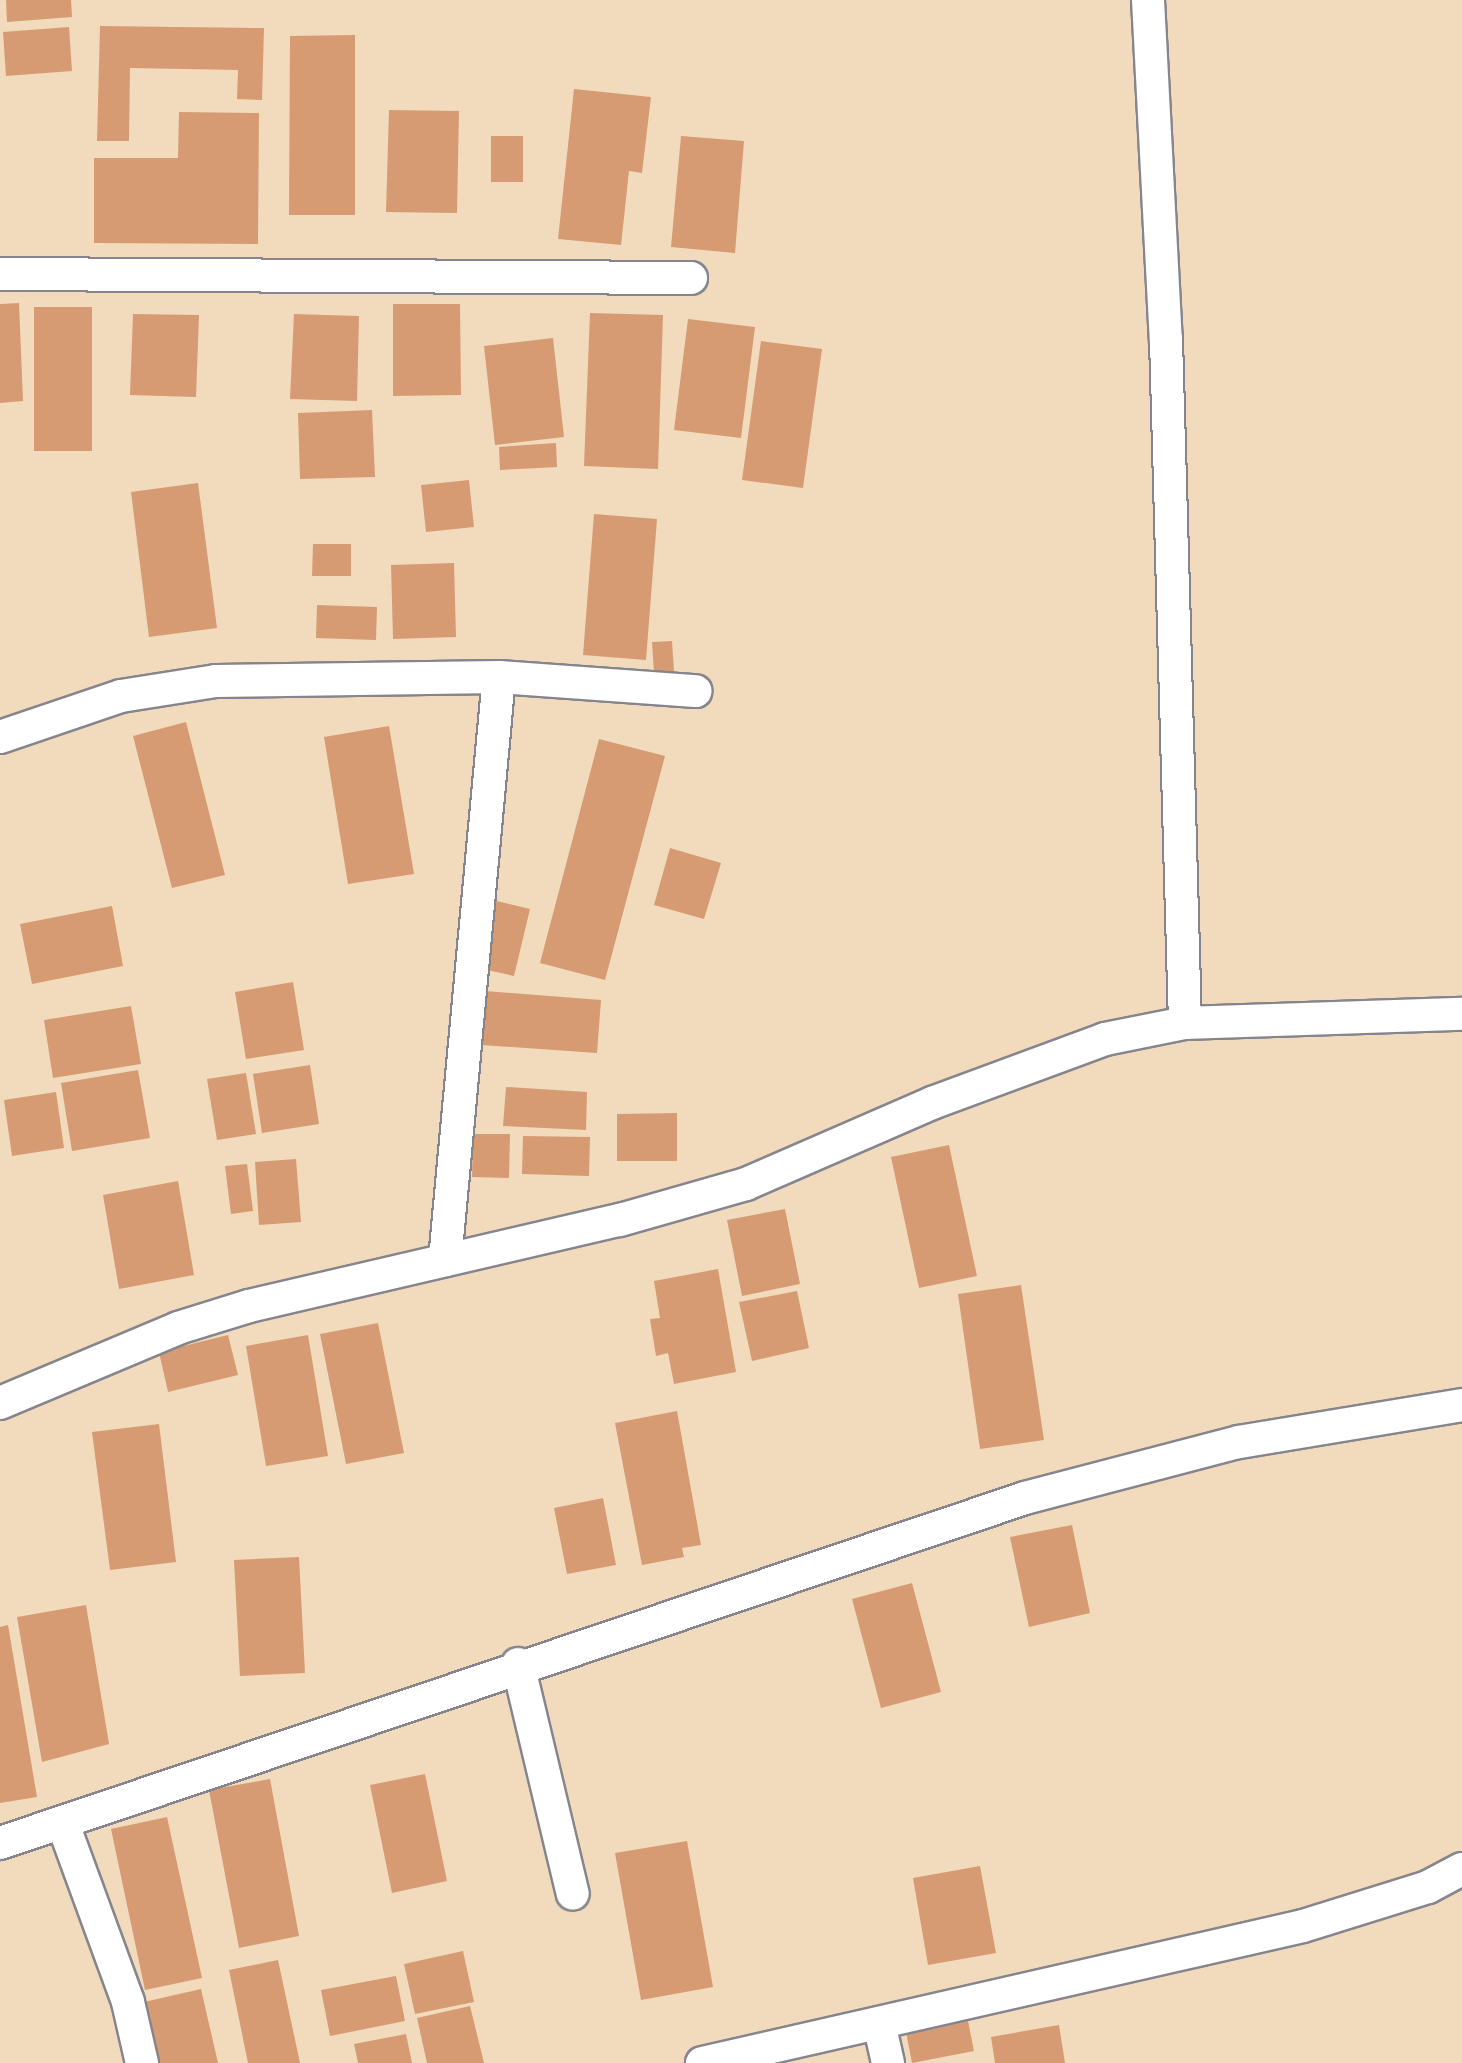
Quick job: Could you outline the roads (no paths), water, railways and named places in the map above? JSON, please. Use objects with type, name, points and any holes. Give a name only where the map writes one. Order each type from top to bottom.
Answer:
[{"type":"street","points":[[1148,0],[1166,339],[1185,1023]]},
{"type":"street","points":[[0,274],[691,278]]},
{"type":"street","points":[[445,1260],[499,677]]},
{"type":"street","points":[[0,737],[121,696],[216,681],[499,677],[696,691]]},
{"type":"street","points":[[0,1404],[178,1328],[746,1184],[1065,1052],[1185,1023],[1462,1014]]},
{"type":"street","points":[[0,1843],[63,1824],[518,1664],[1025,1497],[1239,1442],[1462,1405]]},
{"type":"street","points":[[518,1664],[573,1894]]},
{"type":"street","points":[[63,1824],[128,2002],[142,2063]]},
{"type":"street","points":[[702,2063],[1303,1926],[1428,1887],[1462,1869]]},
{"type":"street","points":[[879,2023],[888,2063]]}]
